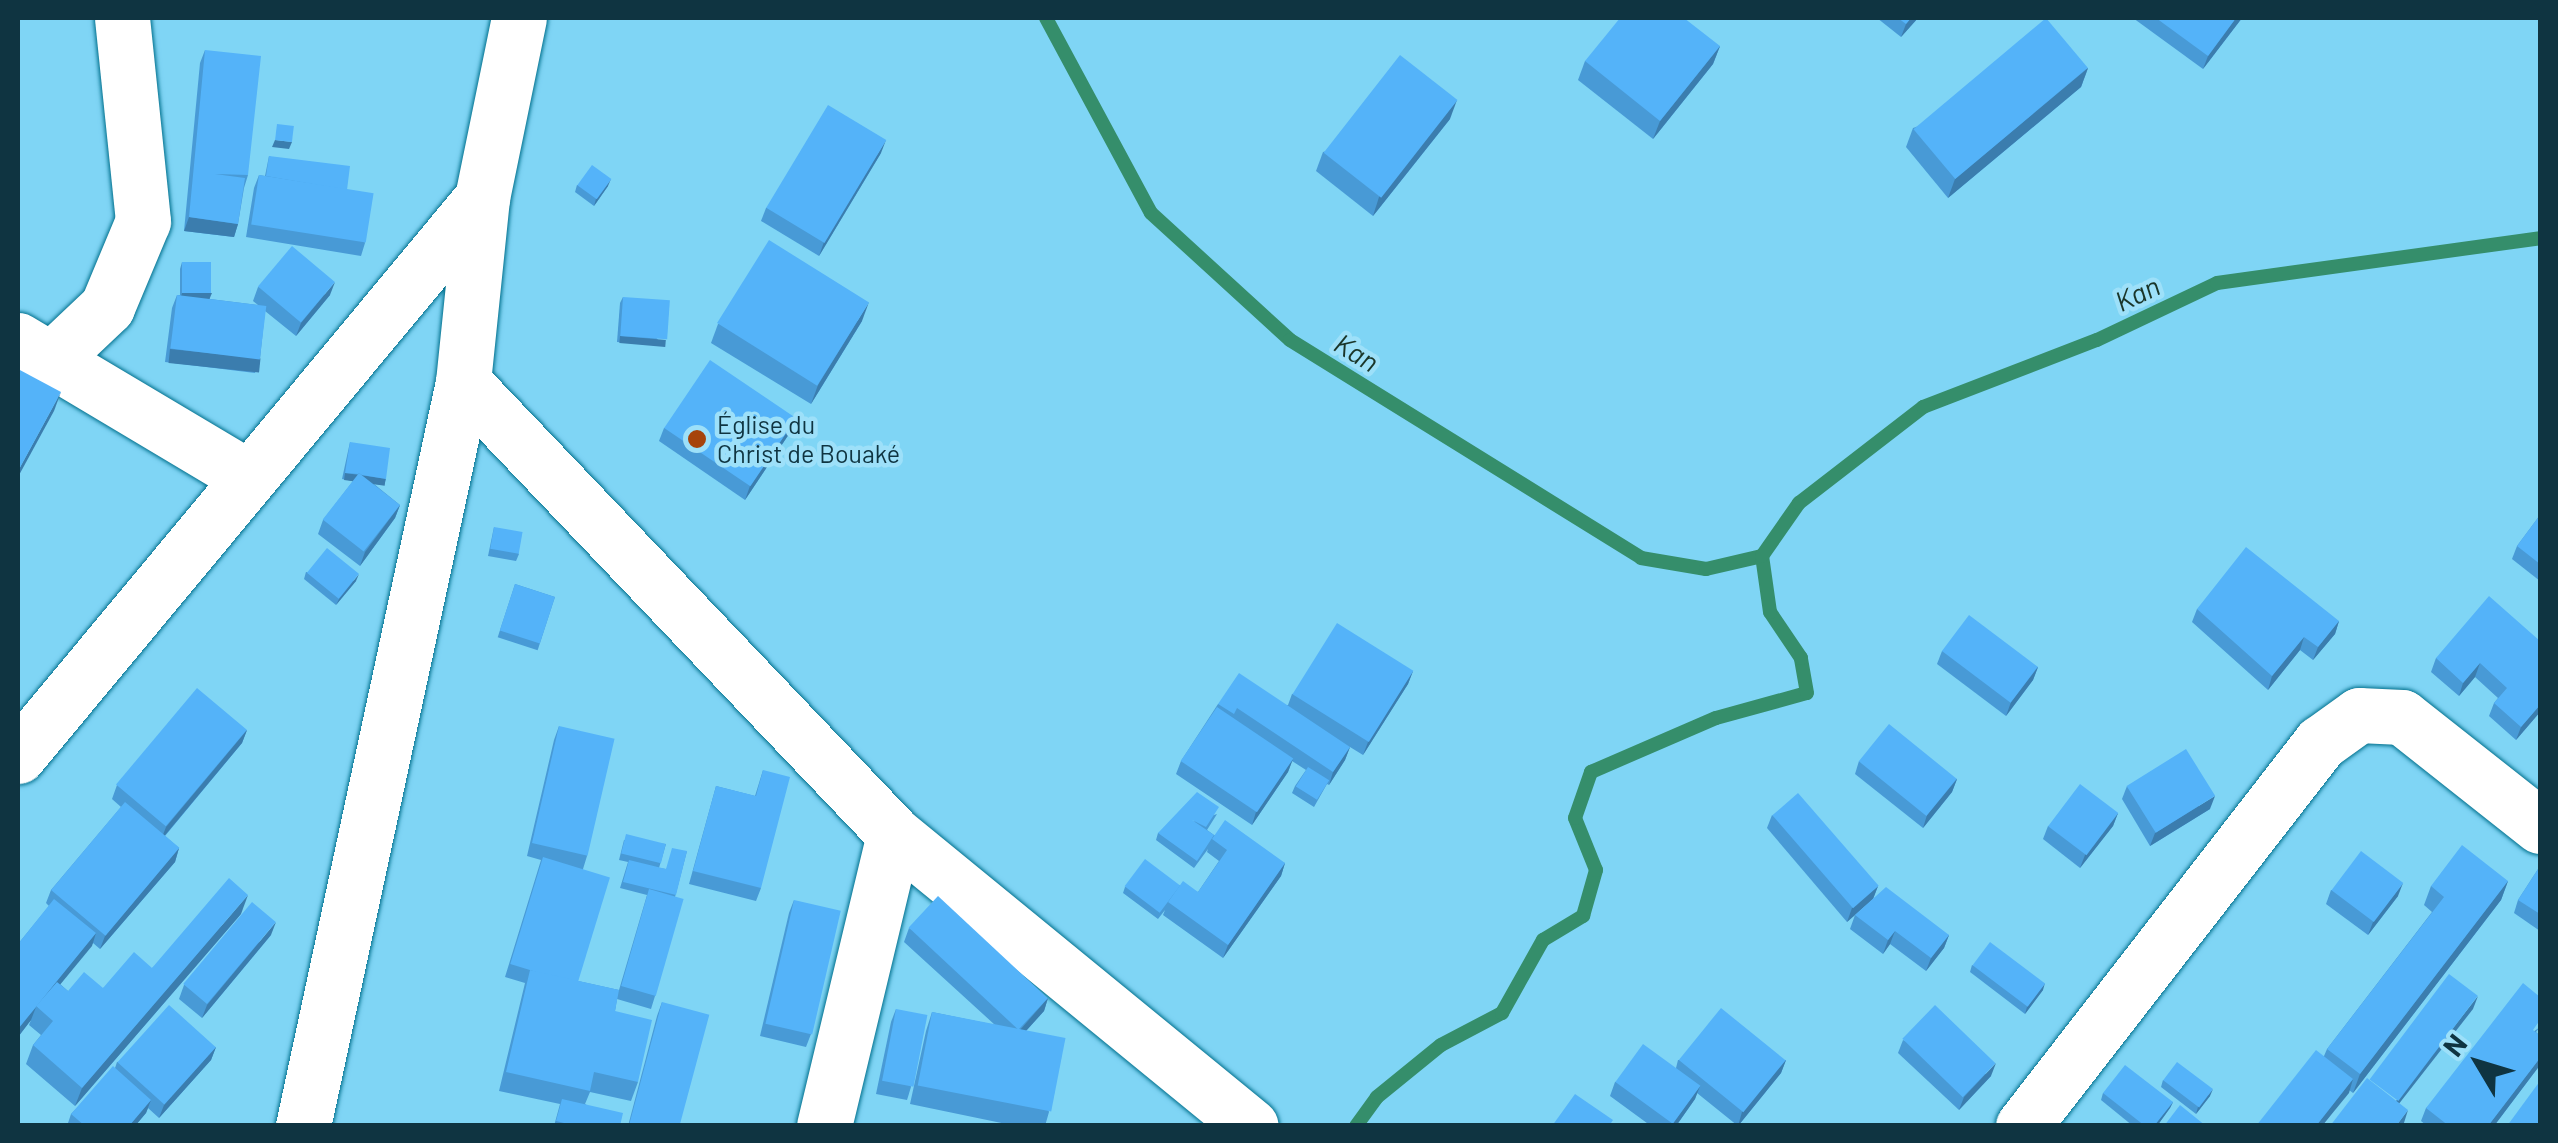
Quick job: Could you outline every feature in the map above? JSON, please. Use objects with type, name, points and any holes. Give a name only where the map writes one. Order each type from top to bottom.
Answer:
[{"type":"street","points":[[122,18],[143,221],[108,307],[35,350],[248,476]]},
{"type":"street","points":[[304,1126],[464,382],[482,198],[519,18]]},
{"type":"street","points":[[18,756],[482,198]]},
{"type":"street","points":[[464,382],[894,834],[1251,1126]]},
{"type":"street","points":[[2023,1126],[2320,742],[2359,715],[2402,717],[2540,826]]},
{"type":"street","points":[[824,1126],[894,834]]},
{"type":"building","points":[[1620,18],[1684,18],[1720,46],[1660,121],[1585,61]]},
{"type":"building","points":[[2046,18],[2088,68],[1955,179],[1913,129]]},
{"type":"building","points":[[2156,18],[2236,18],[2208,56]]},
{"type":"building","points":[[205,50],[261,56],[248,175],[215,174],[245,178],[238,224],[189,217]]},
{"type":"building","points":[[1400,55],[1458,100],[1381,198],[1324,153]]},
{"type":"building","points":[[828,105],[886,140],[824,243],[766,208]]},
{"type":"building","points":[[277,124],[294,126],[292,142],[275,140]]},
{"type":"building","points":[[269,156],[350,166],[347,190],[266,176]]},
{"type":"building","points":[[592,165],[611,179],[597,199],[577,185]]},
{"type":"building","points":[[259,175],[374,193],[366,243],[251,224]]},
{"type":"building","points":[[769,240],[869,303],[817,386],[717,323]]},
{"type":"building","points":[[292,246],[335,282],[301,323],[258,287]]},
{"type":"building","points":[[182,262],[211,262],[211,293],[182,293]]},
{"type":"building","points":[[177,295],[266,306],[260,360],[170,349]]},
{"type":"building","points":[[623,297],[670,300],[667,339],[620,336]]},
{"type":"building","points":[[710,360],[796,418],[750,486],[664,428]]},
{"type":"building","points":[[18,369],[61,392],[18,471]]},
{"type":"building","points":[[350,442],[390,448],[386,479],[345,473]]},
{"type":"building","points":[[359,473],[400,505],[364,552],[323,519]]},
{"type":"building","points":[[2540,515],[2540,564],[2517,546]]},
{"type":"building","points":[[494,527],[523,532],[519,554],[490,549]]},
{"type":"building","points":[[2246,547],[2339,621],[2318,647],[2304,637],[2272,676],[2197,609]]},
{"type":"building","points":[[327,548],[359,574],[339,599],[307,573]]},
{"type":"building","points":[[515,584],[555,597],[540,644],[500,631]]},
{"type":"building","points":[[2489,596],[2540,641],[2540,705],[2521,727],[2494,703],[2507,688],[2480,663],[2463,683],[2436,658]]},
{"type":"building","points":[[1969,615],[2038,667],[2011,703],[1942,651]]},
{"type":"building","points":[[1337,623],[1413,671],[1369,742],[1292,694]]},
{"type":"building","points":[[1239,673],[1350,747],[1333,772],[1237,708],[1234,714],[1218,704]]},
{"type":"building","points":[[197,688],[247,730],[166,826],[116,785]]},
{"type":"building","points":[[1217,707],[1293,758],[1257,812],[1181,761]]},
{"type":"building","points":[[1889,724],[1957,779],[1926,816],[1859,761]]},
{"type":"building","points":[[559,726],[615,739],[588,856],[532,843]]},
{"type":"building","points":[[2186,749],[2215,796],[2156,833],[2127,786]]},
{"type":"building","points":[[1308,767],[1329,780],[1317,800],[1296,787]]},
{"type":"building","points":[[763,770],[790,777],[761,888],[693,871],[716,786],[756,796]]},
{"type":"building","points":[[2080,784],[2118,813],[2086,855],[2048,826]]},
{"type":"building","points":[[1197,792],[1219,807],[1206,827],[1192,820],[1214,835],[1197,861],[1158,833]]},
{"type":"building","points":[[1798,793],[1879,886],[1853,908],[1772,815]]},
{"type":"building","points":[[125,802],[179,848],[105,936],[51,890]]},
{"type":"building","points":[[1225,820],[1285,863],[1228,945],[1168,902],[1183,881],[1198,892],[1227,850],[1212,839]]},
{"type":"building","points":[[626,834],[666,844],[661,863],[621,853]]},
{"type":"building","points":[[2462,845],[2508,881],[2360,1074],[2327,1049],[2444,897],[2431,886]]},
{"type":"building","points":[[672,848],[687,851],[676,895],[623,882],[629,860],[666,869]]},
{"type":"building","points":[[2361,851],[2403,883],[2374,922],[2332,890]]},
{"type":"building","points":[[543,857],[610,877],[577,985],[510,964]]},
{"type":"building","points":[[1145,859],[1180,885],[1160,913],[1125,886]]},
{"type":"building","points":[[2540,866],[2540,914],[2518,900]]},
{"type":"building","points":[[229,878],[248,895],[82,1088],[33,1045],[53,1021],[36,1006],[57,982],[68,991],[84,972],[103,988],[134,952],[152,968]]},
{"type":"building","points":[[1886,887],[1949,935],[1931,958],[1895,931],[1888,940],[1855,915]]},
{"type":"building","points":[[649,889],[684,899],[656,996],[621,986]]},
{"type":"building","points":[[938,896],[1048,998],[1018,1030],[909,927]]},
{"type":"building","points":[[54,899],[96,933],[18,1029],[18,944]]},
{"type":"building","points":[[794,900],[841,911],[812,1035],[765,1024]]},
{"type":"building","points":[[252,902],[276,922],[207,1004],[183,984]]},
{"type":"building","points":[[1990,942],[2045,984],[2028,1007],[1973,965]]},
{"type":"building","points":[[530,970],[619,990],[615,1011],[652,1020],[638,1082],[594,1072],[590,1091],[506,1072]]},
{"type":"building","points":[[2449,974],[2478,996],[2398,1101],[2370,1079]]},
{"type":"building","points":[[2523,983],[2540,997],[2540,1020],[2533,1030],[2540,1036],[2540,1058],[2488,1126],[2449,1126],[2426,1108]]},
{"type":"building","points":[[662,1002],[709,1015],[680,1126],[629,1126]]},
{"type":"building","points":[[169,1005],[216,1047],[164,1104],[117,1062]]},
{"type":"building","points":[[1935,1005],[1995,1063],[1963,1097],[1902,1039]]},
{"type":"building","points":[[1721,1008],[1786,1060],[1743,1112],[1679,1060]]},
{"type":"building","points":[[896,1009],[927,1015],[913,1087],[882,1081]]},
{"type":"building","points":[[932,1012],[1066,1038],[1051,1112],[918,1086]]},
{"type":"building","points":[[1643,1044],[1700,1086],[1673,1124],[1615,1082]]},
{"type":"building","points":[[2316,1050],[2353,1079],[2316,1126],[2256,1126]]},
{"type":"building","points":[[2177,1062],[2213,1089],[2199,1107],[2163,1080]]},
{"type":"building","points":[[2125,1065],[2173,1102],[2154,1126],[2145,1126],[2103,1093]]},
{"type":"building","points":[[113,1066],[151,1100],[129,1126],[85,1126],[71,1114]]},
{"type":"building","points":[[2367,1078],[2408,1110],[2396,1126],[2330,1126]]},
{"type":"building","points":[[2540,1081],[2540,1126],[2507,1126]]},
{"type":"building","points":[[1575,1094],[1613,1120],[1609,1126],[1552,1126]]},
{"type":"building","points":[[562,1099],[623,1113],[620,1126],[576,1126],[556,1121]]},
{"type":"building","points":[[2180,1105],[2206,1126],[2164,1126]]},
{"type":"waterway","name":"Kan","points":[[1046,18],[1151,213],[1290,340],[1641,558],[1706,569],[1762,556]]},
{"type":"waterway","name":"Kan","points":[[1356,1126],[1377,1097],[1441,1045],[1502,1013],[1543,940],[1583,916],[1596,870],[1575,818],[1591,772],[1716,718],[1807,693],[1801,658],[1770,612],[1762,556],[1799,503],[1923,407],[2097,340],[2217,283],[2540,238]]},
{"type":"place","name":"Église du Christ de Bouaké","points":[[697,439]]}]
